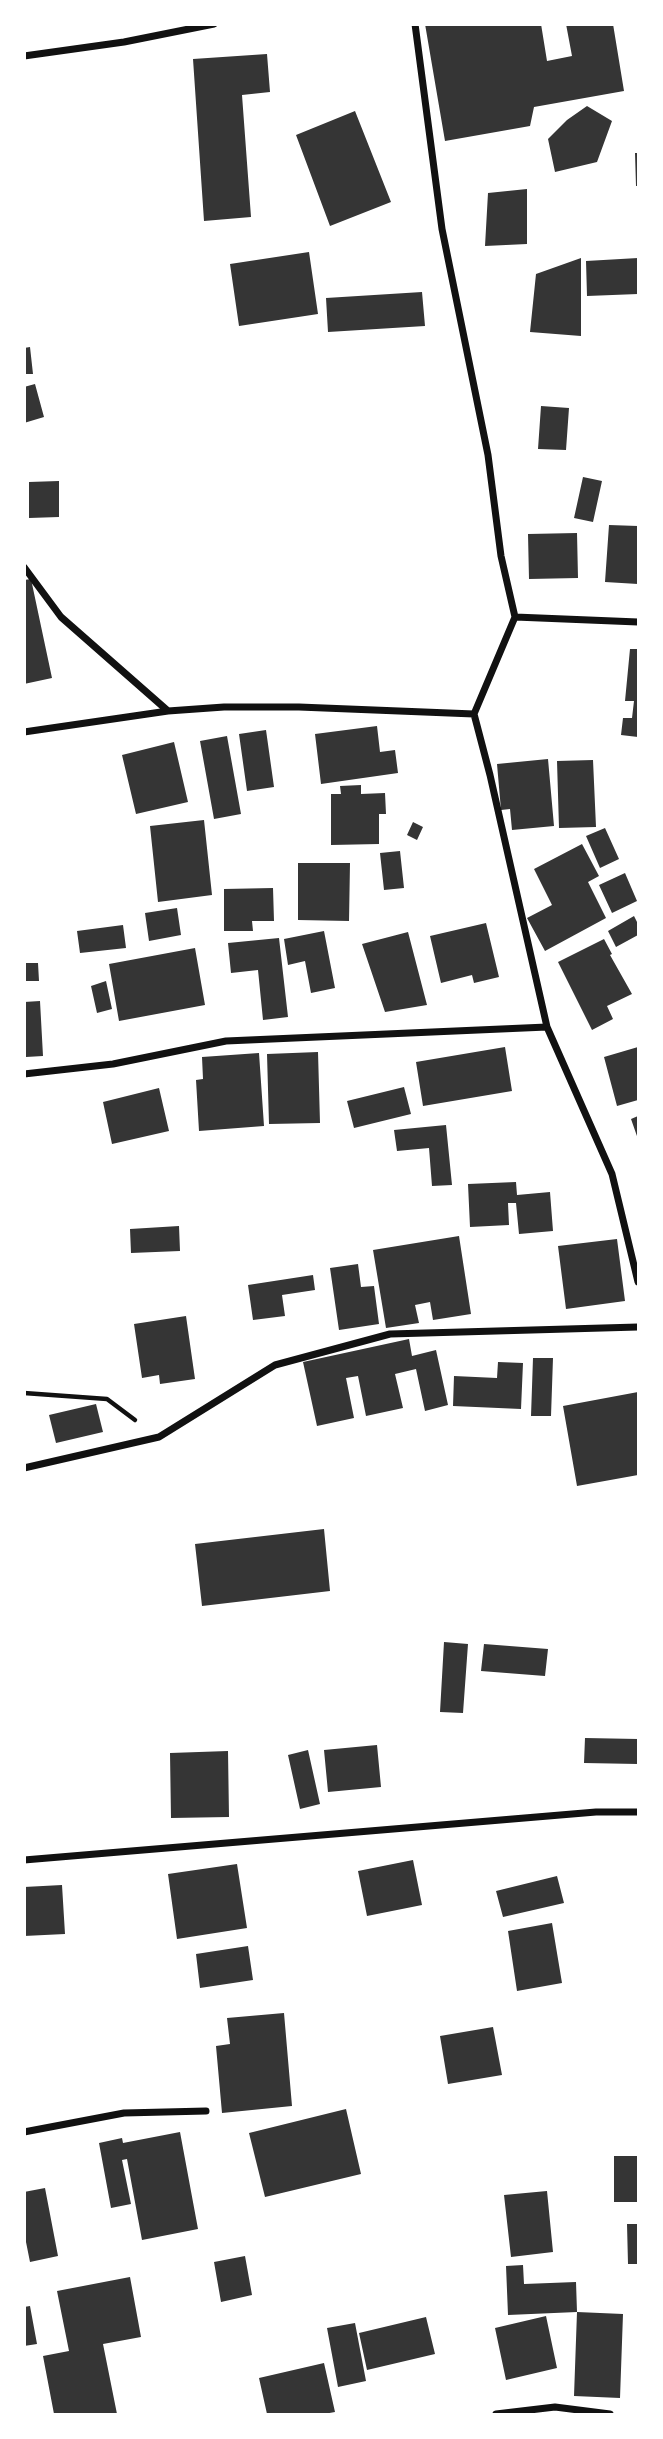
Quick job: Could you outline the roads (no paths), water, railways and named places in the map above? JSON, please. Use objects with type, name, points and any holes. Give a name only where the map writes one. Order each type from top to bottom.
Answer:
[{"type":"street","points":[[24,56],[124,42],[214,24]]},
{"type":"street","points":[[415,24],[442,229],[488,454],[501,556],[515,617],[474,714],[547,1027],[612,1174],[639,1282]]},
{"type":"street","points":[[25,569],[61,617],[168,711]]},
{"type":"street","points":[[515,617],[639,622]]},
{"type":"street","points":[[24,732],[168,711],[224,707],[474,714]]},
{"type":"street","points":[[24,1073],[113,1064],[226,1041],[547,1027]]},
{"type":"street","points":[[24,1468],[159,1437],[275,1365],[390,1334],[639,1327]]},
{"type":"street","points":[[24,1860],[582,1813],[639,1812]]},
{"type":"street","points":[[24,2132],[124,2113],[206,2111]]},
{"type":"street","points":[[496,2414],[555,2407],[610,2414]]}]
